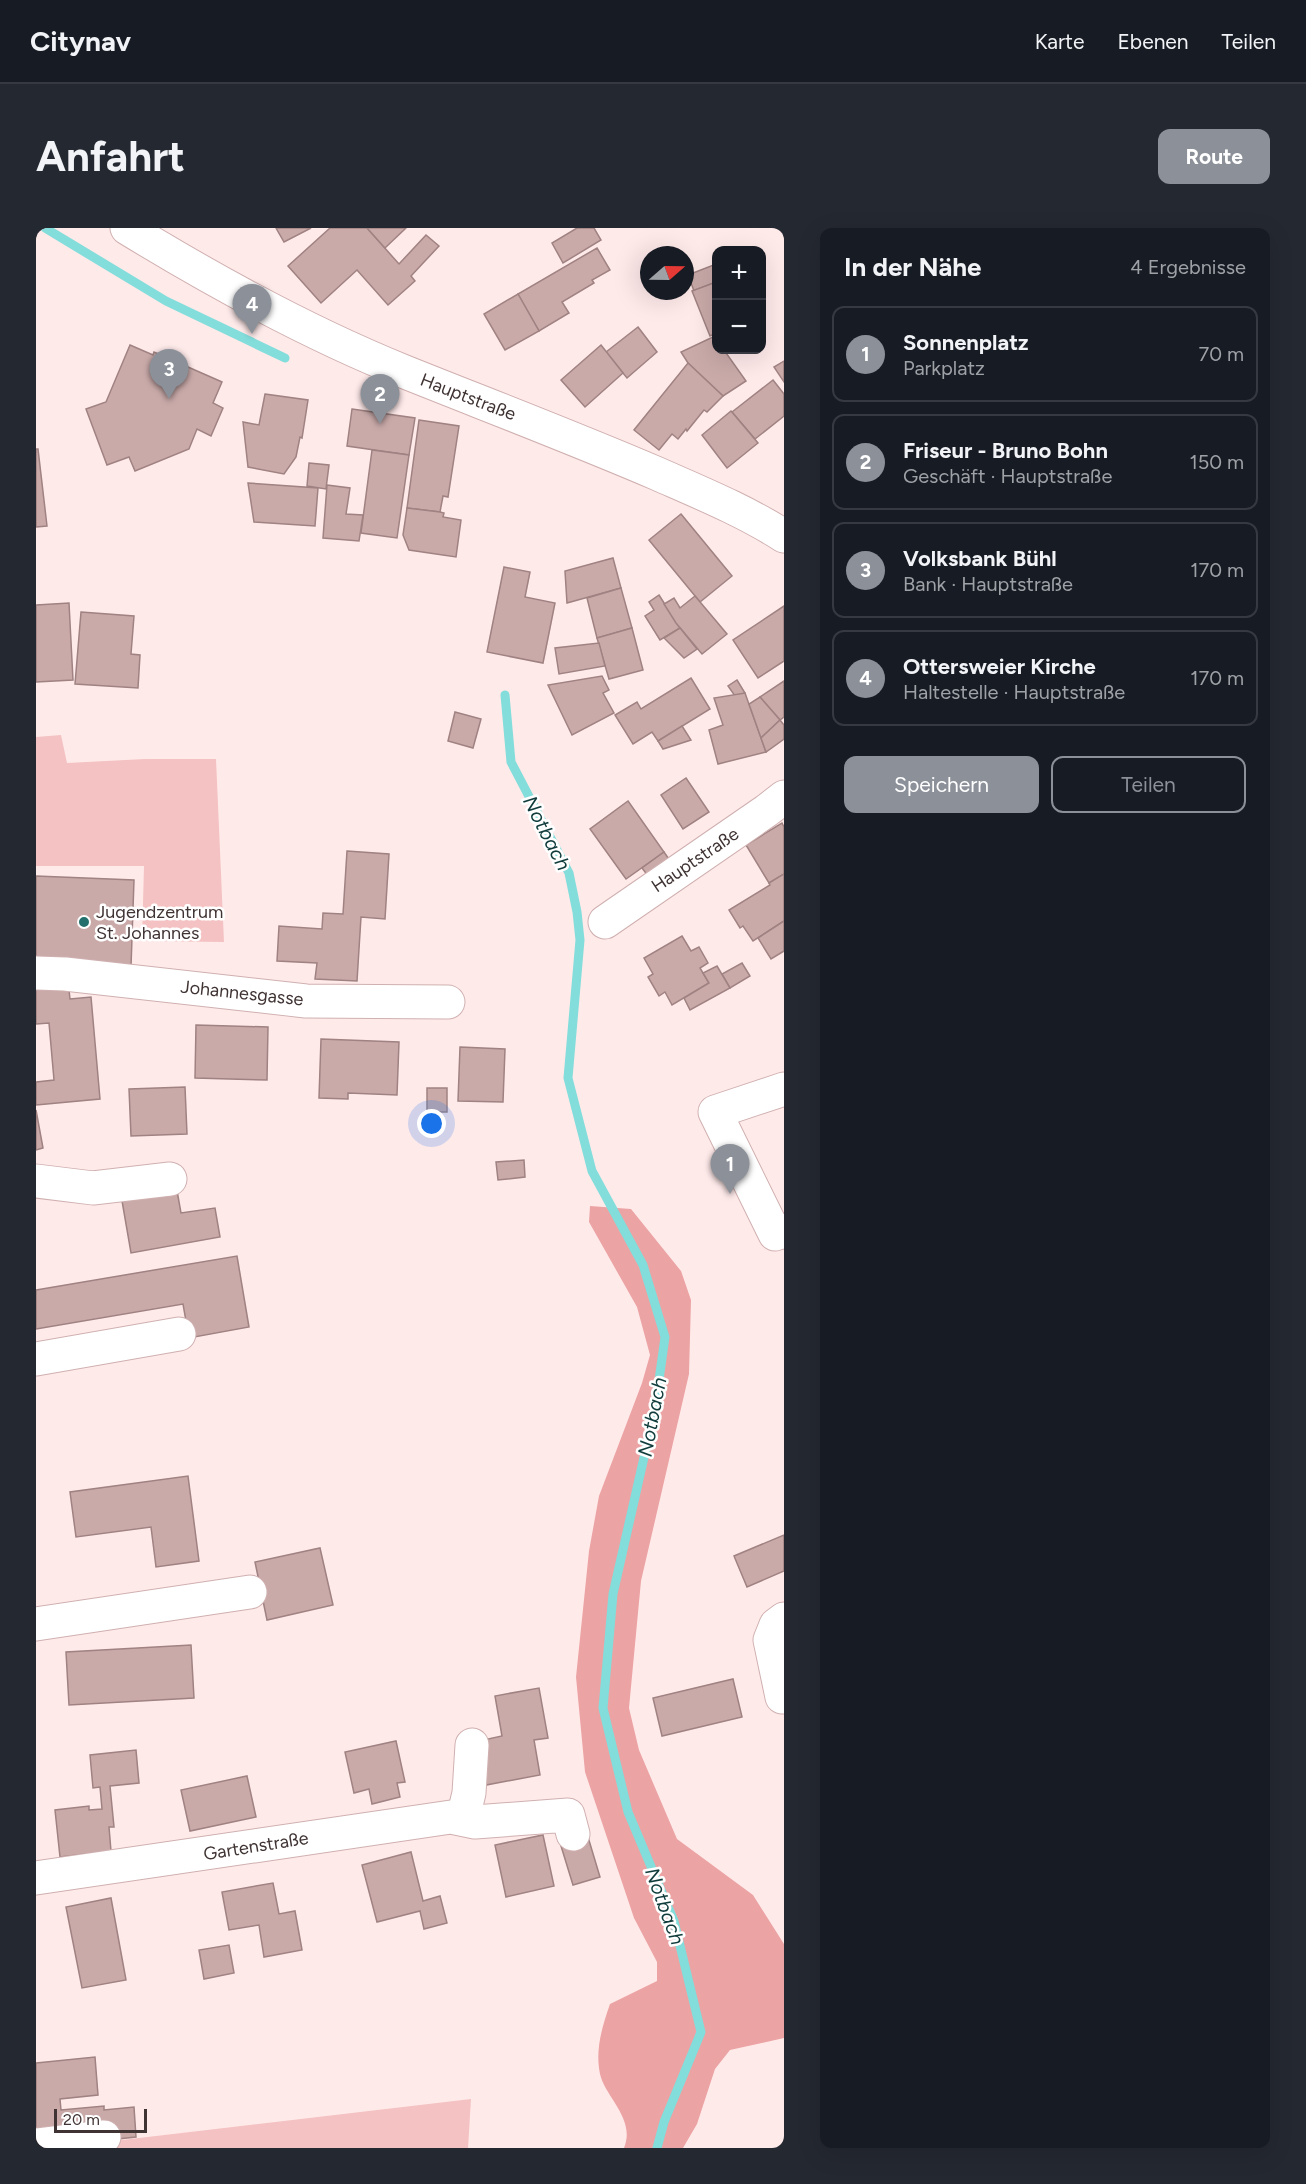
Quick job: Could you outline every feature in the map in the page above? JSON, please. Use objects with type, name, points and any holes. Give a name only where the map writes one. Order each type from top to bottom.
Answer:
[{"type":"street","name":"Hauptstraße","points":[[127,228],[202,274],[264,308],[347,347],[639,466],[719,501],[784,536]]},
{"type":"street","name":"Hauptstraße","points":[[605,922],[784,797]]},
{"type":"street","name":"Johannesgasse","points":[[36,973],[76,975],[306,1001],[448,1002]]},
{"type":"street","points":[[784,1089],[715,1112],[775,1233],[784,1231]]},
{"type":"street","points":[[36,1181],[93,1188],[170,1179]]},
{"type":"street","points":[[36,1359],[179,1334]]},
{"type":"street","points":[[36,1624],[250,1592]]},
{"type":"street","points":[[784,1619],[776,1625],[770,1640],[782,1697],[784,1697]]},
{"type":"street","points":[[469,1820],[468,1793],[472,1745]]},
{"type":"street","name":"Gartenstraße","points":[[36,1878],[451,1817],[469,1820],[568,1815],[573,1834]]},
{"type":"street","points":[[36,2145],[104,2137]]},
{"type":"shaded area","points":[[61,735],[67,763],[145,759],[216,759],[224,942],[142,941],[144,866],[36,866],[36,737]]},
{"type":"shaded area","points":[[590,1206],[631,1209],[681,1271],[691,1300],[689,1374],[641,1581],[629,1708],[639,1750],[677,1839],[753,1895],[784,1944],[784,2038],[730,2050],[715,2069],[697,2124],[683,2148],[624,2148],[627,2137],[626,2127],[603,2083],[598,2056],[604,2021],[610,2004],[657,1981],[657,1962],[634,1918],[585,1772],[576,1677],[589,1551],[599,1496],[642,1383],[650,1355],[637,1307],[589,1222]]},
{"type":"shaded area","points":[[471,2099],[468,2148],[54,2148]]},
{"type":"building","points":[[276,228],[311,228],[284,242]]},
{"type":"building","points":[[330,228],[367,228],[399,264],[426,235],[439,246],[411,276],[415,281],[388,305],[357,270],[321,303],[288,266]]},
{"type":"building","points":[[367,228],[406,228],[385,248]]},
{"type":"building","points":[[577,228],[594,228],[601,240],[563,263],[552,243]]},
{"type":"building","points":[[597,248],[610,270],[592,280],[594,283],[562,302],[569,313],[539,331],[518,294]]},
{"type":"building","points":[[712,266],[712,284],[694,291],[694,273]]},
{"type":"building","points":[[712,284],[712,335],[710,336],[694,296],[694,290]]},
{"type":"building","points":[[518,294],[539,331],[505,350],[484,314]]},
{"type":"building","points":[[638,327],[657,352],[627,378],[606,352]]},
{"type":"building","points":[[712,337],[712,354],[727,354],[746,381],[723,396],[688,363],[681,352]]},
{"type":"building","points":[[130,345],[153,355],[154,352],[222,382],[213,403],[223,408],[211,436],[197,429],[189,449],[135,471],[129,457],[107,465],[86,409],[106,402]]},
{"type":"building","points":[[601,345],[623,373],[585,407],[561,380]]},
{"type":"building","points":[[784,361],[784,382],[774,367]]},
{"type":"building","points":[[688,363],[723,396],[707,412],[704,410],[678,439],[672,434],[659,450],[634,430]]},
{"type":"building","points":[[773,380],[784,394],[784,416],[755,439],[732,412]]},
{"type":"building","points":[[265,394],[308,400],[302,438],[300,437],[296,457],[284,474],[248,467],[243,422],[259,425]]},
{"type":"building","points":[[352,409],[415,418],[409,455],[347,446]]},
{"type":"building","points":[[731,411],[758,443],[727,468],[702,435]]},
{"type":"building","points":[[419,420],[459,426],[448,497],[443,496],[440,512],[407,508]]},
{"type":"building","points":[[36,449],[38,449],[47,526],[36,527]]},
{"type":"building","points":[[372,450],[409,455],[397,538],[361,533]]},
{"type":"building","points":[[309,463],[329,465],[326,489],[307,486]]},
{"type":"building","points":[[248,483],[318,488],[315,526],[254,522]]},
{"type":"building","points":[[327,485],[350,488],[346,514],[363,515],[359,541],[323,538]]},
{"type":"building","points":[[407,508],[440,512],[444,513],[443,517],[461,520],[456,557],[409,550],[403,535]]},
{"type":"building","points":[[681,514],[732,576],[700,602],[649,540]]},
{"type":"building","points":[[613,558],[621,588],[567,603],[565,571]]},
{"type":"building","points":[[504,567],[530,572],[525,597],[555,603],[543,663],[487,652]]},
{"type":"building","points":[[621,588],[632,628],[597,638],[587,598]]},
{"type":"building","points":[[659,595],[680,628],[660,640],[645,616],[654,610],[649,602]]},
{"type":"building","points":[[695,596],[727,634],[702,654],[676,623],[664,604],[674,598],[680,608]]},
{"type":"building","points":[[69,603],[73,680],[36,682],[36,605]]},
{"type":"building","points":[[784,606],[784,661],[758,678],[733,640]]},
{"type":"building","points":[[81,612],[134,616],[131,654],[140,655],[138,688],[75,684]]},
{"type":"building","points":[[632,628],[643,670],[609,679],[597,638]]},
{"type":"building","points":[[680,628],[697,649],[684,658],[664,638]]},
{"type":"building","points":[[599,643],[605,666],[559,674],[555,648]]},
{"type":"building","points":[[602,676],[609,690],[603,693],[614,713],[572,735],[548,685]]},
{"type":"building","points":[[691,678],[710,709],[658,741],[652,732],[633,744],[615,715],[637,702],[641,709]]},
{"type":"building","points":[[737,680],[745,693],[735,696],[728,686]]},
{"type":"building","points":[[784,681],[784,717],[780,720],[760,697]]},
{"type":"building","points":[[745,693],[766,752],[718,764],[709,730],[723,725],[714,698]]},
{"type":"building","points":[[760,697],[780,720],[761,738],[749,704]]},
{"type":"building","points":[[455,712],[481,719],[473,748],[448,741]]},
{"type":"building","points":[[780,720],[784,725],[784,739],[766,752],[761,738]]},
{"type":"building","points":[[682,726],[691,740],[663,749],[658,741]]},
{"type":"building","points":[[686,778],[709,812],[683,829],[661,795]]},
{"type":"building","points":[[628,801],[664,852],[626,879],[590,829]]},
{"type":"building","points":[[782,823],[784,827],[784,874],[769,883],[746,845]]},
{"type":"building","points":[[347,851],[389,854],[385,919],[361,917],[357,981],[315,979],[317,963],[277,961],[279,926],[322,929],[323,913],[343,914]]},
{"type":"building","points":[[664,852],[673,865],[651,880],[642,868]]},
{"type":"building","points":[[784,874],[784,921],[753,941],[743,926],[740,928],[729,910]]},
{"type":"building","name":"Jugendzentrum St. Johannes","points":[[36,876],[134,880],[131,967],[36,964]]},
{"type":"building","points":[[784,921],[784,951],[771,959],[758,938]]},
{"type":"building","points":[[682,936],[691,951],[699,947],[708,963],[700,968],[709,983],[672,1005],[665,992],[659,996],[648,977],[653,974],[644,958]]},
{"type":"building","points":[[742,963],[750,976],[730,988],[722,974]]},
{"type":"building","points":[[717,966],[730,988],[690,1010],[684,998],[709,983],[703,973]]},
{"type":"building","points":[[68,981],[70,999],[91,997],[100,1099],[36,1105],[36,1082],[54,1080],[49,1023],[36,1024],[36,984]]},
{"type":"building","points":[[196,1025],[268,1027],[267,1080],[195,1078]]},
{"type":"building","points":[[321,1039],[399,1042],[397,1095],[348,1093],[348,1099],[319,1098]]},
{"type":"building","points":[[460,1047],[505,1049],[503,1102],[458,1101]]},
{"type":"building","points":[[185,1087],[187,1134],[131,1136],[129,1089]]},
{"type":"building","points":[[427,1088],[447,1088],[447,1112],[427,1112]]},
{"type":"building","points":[[36,1110],[43,1148],[36,1150]]},
{"type":"building","points":[[524,1160],[525,1177],[498,1180],[496,1162]]},
{"type":"building","points":[[176,1185],[181,1213],[215,1208],[220,1237],[131,1253],[121,1195]]},
{"type":"building","points":[[237,1256],[249,1327],[189,1338],[183,1304],[36,1329],[36,1290]]},
{"type":"building","points":[[188,1476],[199,1561],[156,1567],[151,1527],[76,1537],[70,1492]]},
{"type":"building","points":[[784,1535],[784,1571],[747,1587],[734,1556]]},
{"type":"building","points":[[320,1548],[333,1605],[267,1620],[255,1562]]},
{"type":"building","points":[[191,1645],[194,1698],[69,1705],[66,1652]]},
{"type":"building","points":[[733,1679],[742,1717],[662,1736],[653,1698]]},
{"type":"building","points":[[539,1688],[548,1738],[534,1740],[540,1775],[486,1785],[479,1741],[502,1736],[495,1696]]},
{"type":"building","points":[[396,1741],[405,1782],[397,1783],[400,1797],[372,1804],[369,1789],[354,1793],[345,1752]]},
{"type":"building","points":[[136,1750],[139,1783],[110,1786],[114,1827],[109,1827],[111,1851],[60,1857],[55,1810],[89,1806],[89,1810],[102,1809],[100,1787],[93,1788],[90,1755]]},
{"type":"building","points":[[247,1776],[256,1817],[190,1831],[181,1790]]},
{"type":"building","points":[[543,1835],[554,1886],[506,1897],[495,1845]]},
{"type":"building","points":[[588,1837],[600,1877],[573,1885],[561,1846]]},
{"type":"building","points":[[411,1852],[423,1901],[440,1896],[447,1923],[424,1929],[420,1911],[377,1922],[362,1865]]},
{"type":"building","points":[[273,1883],[279,1914],[295,1911],[302,1950],[264,1957],[259,1925],[229,1930],[222,1892]]},
{"type":"building","points":[[111,1898],[126,1980],[82,1988],[66,1907]]},
{"type":"building","points":[[229,1945],[234,1973],[204,1979],[199,1950]]},
{"type":"building","points":[[95,2057],[98,2095],[60,2099],[61,2110],[104,2106],[104,2110],[134,2107],[136,2137],[108,2140],[36,2137],[36,2063]]},
{"type":"waterway","points":[[45,228],[166,301],[285,358]]},
{"type":"waterway","name":"Notbach","points":[[505,695],[511,762],[569,873],[577,912],[580,940],[568,1078],[592,1171],[643,1265],[665,1337],[655,1409],[613,1594],[603,1708],[628,1812],[674,1921],[701,2032],[664,2122],[657,2148]]},
{"type":"place","name":"Ottersweier Kirche","points":[[252,334]]},
{"type":"place","name":"Volksbank Bühl","points":[[169,399]]},
{"type":"place","name":"Friseur - Bruno Bohn","points":[[380,424]]},
{"type":"place","name":"Jugendzentrum St. Johannes","points":[[84,922]]},
{"type":"place","name":"Sonnenplatz","points":[[730,1194]]}]
